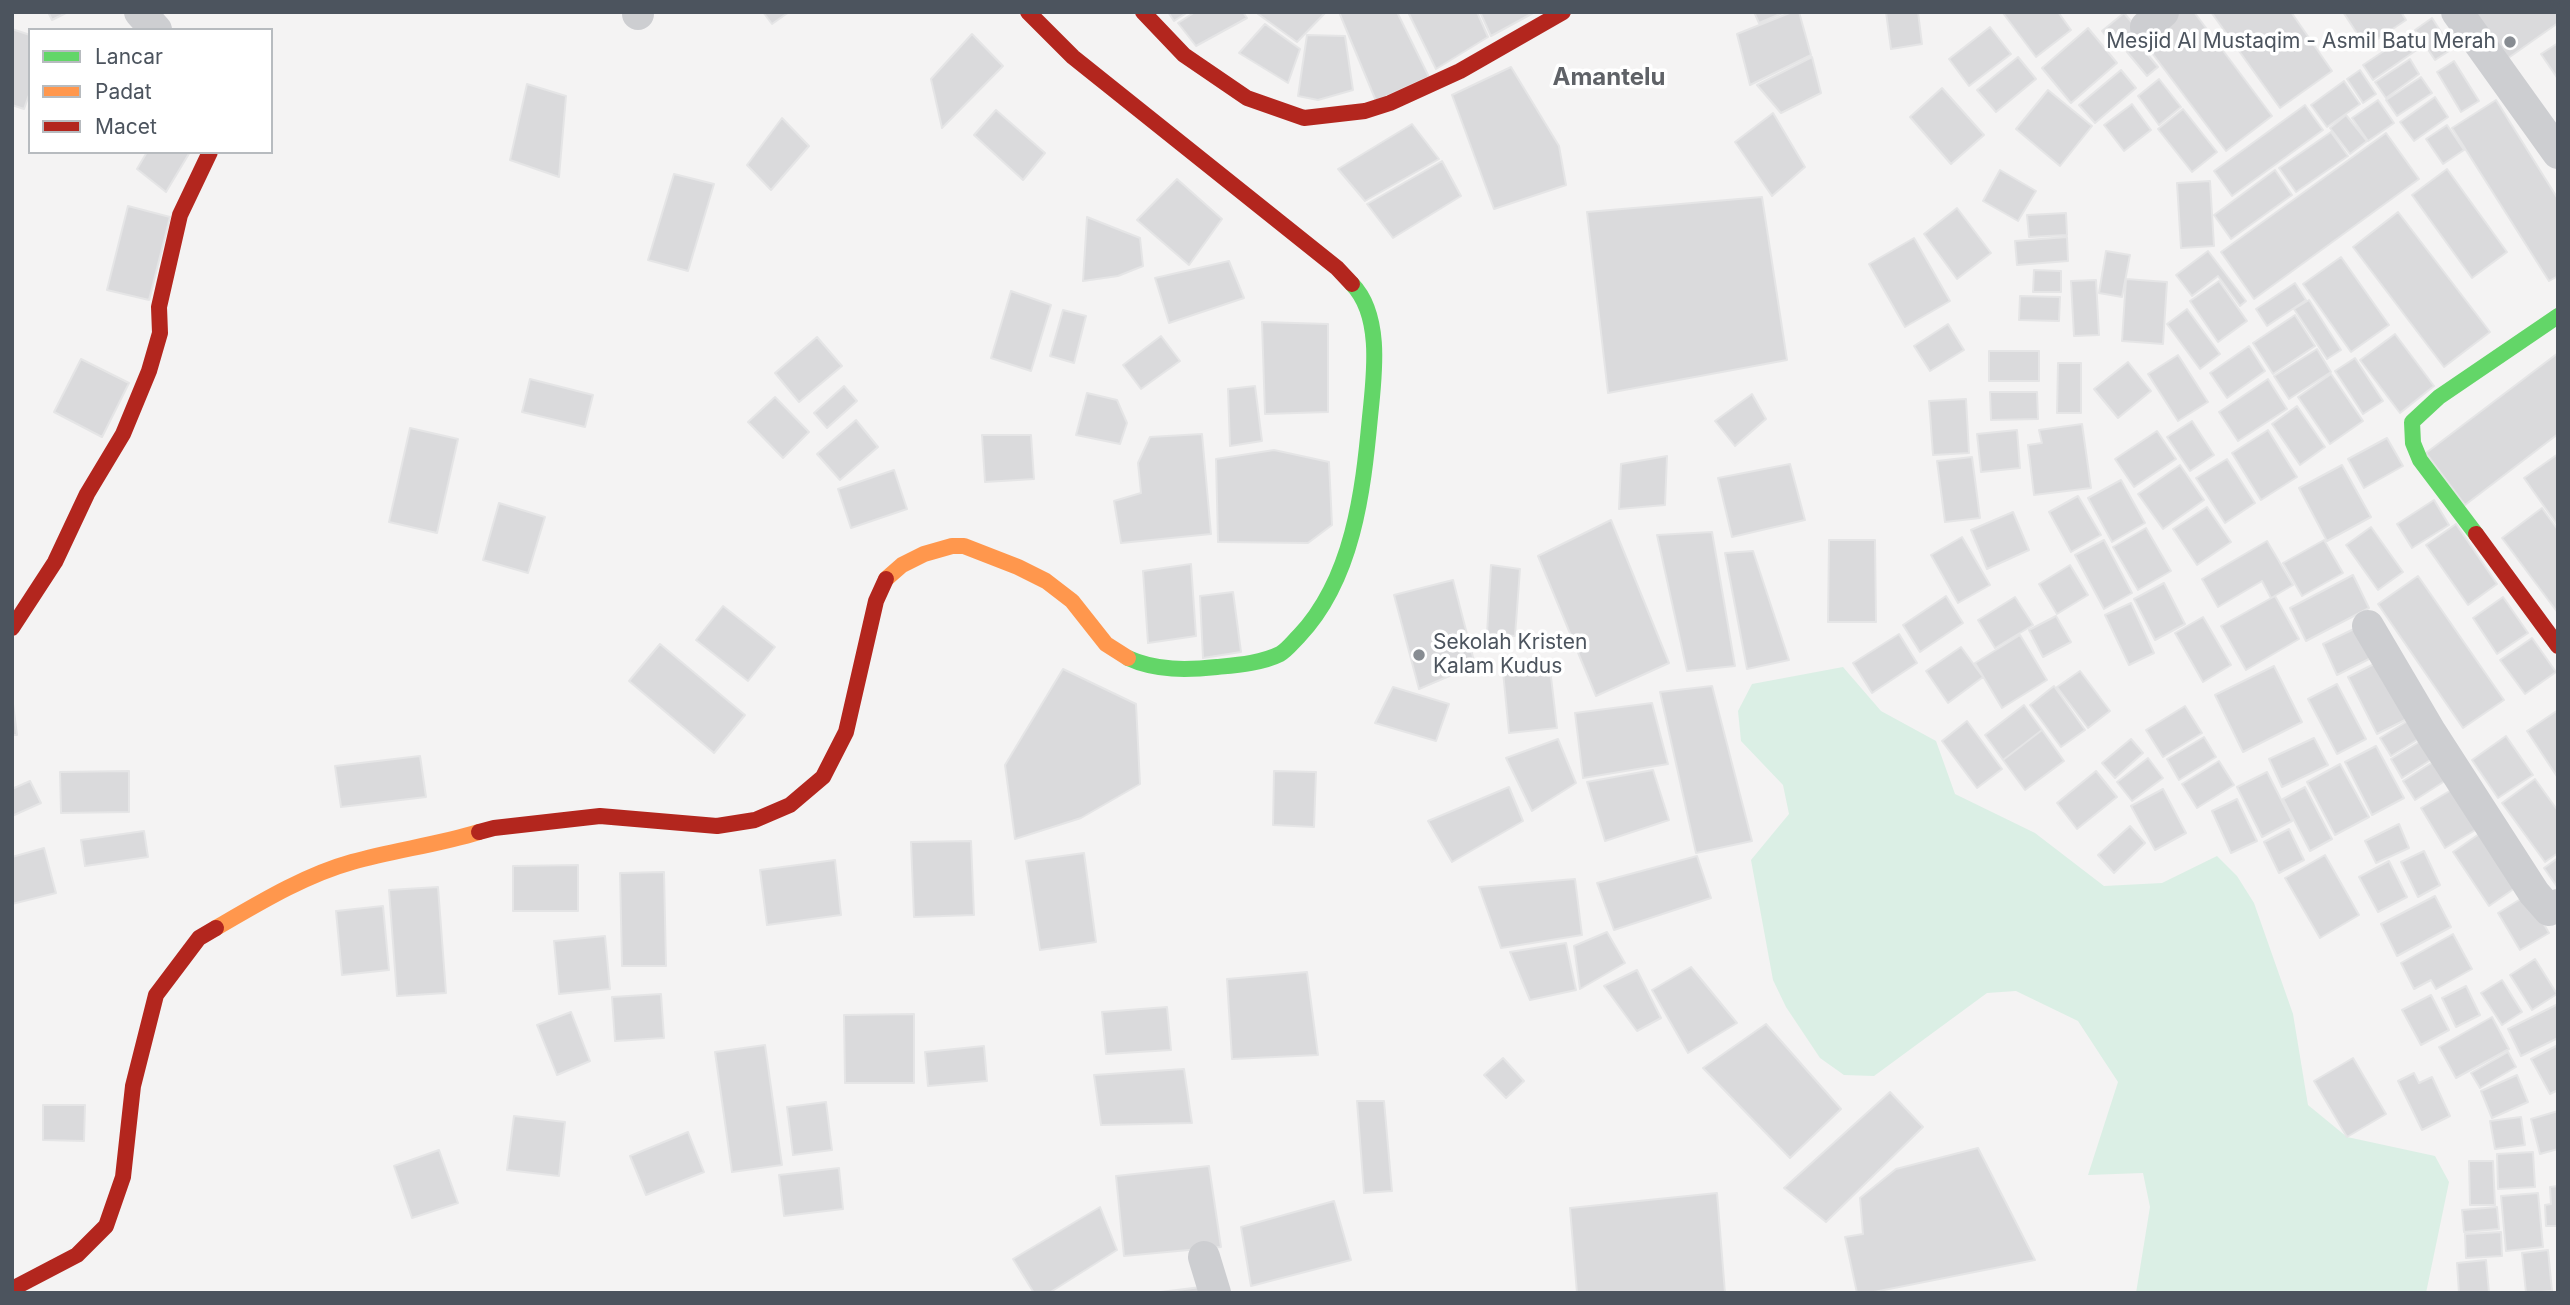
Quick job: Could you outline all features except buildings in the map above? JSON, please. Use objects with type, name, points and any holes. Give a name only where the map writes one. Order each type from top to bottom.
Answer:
[{"type":"street","points":[[140,12],[154,28]]},
{"type":"street","points":[[12,1289],[77,1255],[106,1226],[123,1177],[133,1086],[156,995],[199,938],[276,892],[351,862],[440,844],[494,828],[600,816],[717,826],[755,820],[790,805],[823,777],[846,732],[876,601],[887,578],[902,565],[924,554],[952,546],[964,546],[1018,567],[1046,581],[1072,601],[1106,644],[1131,660],[1161,668],[1191,670],[1269,658],[1282,653],[1312,622],[1341,569],[1364,485],[1373,384],[1373,334],[1368,312],[1358,290],[1338,268],[1073,57],[1028,12]]},
{"type":"street","points":[[1143,12],[1184,55],[1247,98],[1304,118],[1365,111],[1390,103],[1460,71],[1563,12]]},
{"type":"street","points":[[2457,12],[2558,153]]},
{"type":"street","points":[[12,628],[55,562],[88,494],[123,434],[149,371],[160,333],[159,307],[180,215],[209,154]]},
{"type":"street","points":[[2558,316],[2439,397],[2412,422],[2411,439],[2424,469],[2453,503],[2558,646]]},
{"type":"street","points":[[2368,626],[2431,733],[2534,893],[2549,910],[2558,905]]},
{"type":"street","points":[[1204,1257],[1215,1293]]},
{"type":"green space","points":[[1843,667],[1881,711],[1936,741],[1955,794],[2035,833],[2104,886],[2162,883],[2217,856],[2237,876],[2254,903],[2293,1014],[2308,1105],[2347,1137],[2435,1156],[2449,1182],[2426,1293],[2136,1293],[2150,1207],[2143,1173],[2088,1175],[2118,1082],[2078,1021],[2016,991],[1987,993],[1874,1076],[1844,1075],[1820,1058],[1786,1007],[1773,980],[1751,860],[1789,814],[1783,785],[1741,741],[1738,711],[1752,684]]},
{"type":"traffic: fast","points":[[1128,658],[1150,665],[1183,669],[1257,662],[1273,657],[1299,636],[1332,588],[1343,561],[1359,504],[1373,384],[1372,330],[1362,297],[1352,284]]},
{"type":"traffic: fast","points":[[2476,534],[2420,460],[2413,443],[2412,422],[2439,397],[2558,316]]},
{"type":"traffic: slow","points":[[886,579],[902,565],[924,554],[952,546],[964,546],[1046,581],[1072,601],[1106,644],[1128,658]]},
{"type":"traffic: slow","points":[[216,928],[282,890],[317,874],[368,858],[479,832]]},
{"type":"traffic: jam","points":[[1028,12],[1073,57],[1337,268],[1352,284]]},
{"type":"traffic: jam","points":[[1143,12],[1184,55],[1247,98],[1304,118],[1365,111],[1390,103],[1460,71],[1563,12]]},
{"type":"traffic: jam","points":[[12,628],[55,562],[87,494],[123,434],[149,371],[160,333],[159,307],[180,215],[209,154]]},
{"type":"traffic: jam","points":[[2476,534],[2558,646]]},
{"type":"traffic: jam","points":[[479,832],[600,816],[717,826],[755,820],[790,805],[823,777],[846,732],[876,601],[886,579]]},
{"type":"traffic: jam","points":[[12,1289],[77,1255],[106,1226],[123,1177],[133,1086],[156,995],[199,938],[216,928]]},
{"type":"place","name":"Mesjid Al Mustaqim - Asmil Batu Merah","points":[[2510,42]]},
{"type":"place","name":"Sekolah Kristen Kalam Kudus","points":[[1419,655]]},
{"type":"district","name":"Amantelu","points":[[1609,78]]}]
